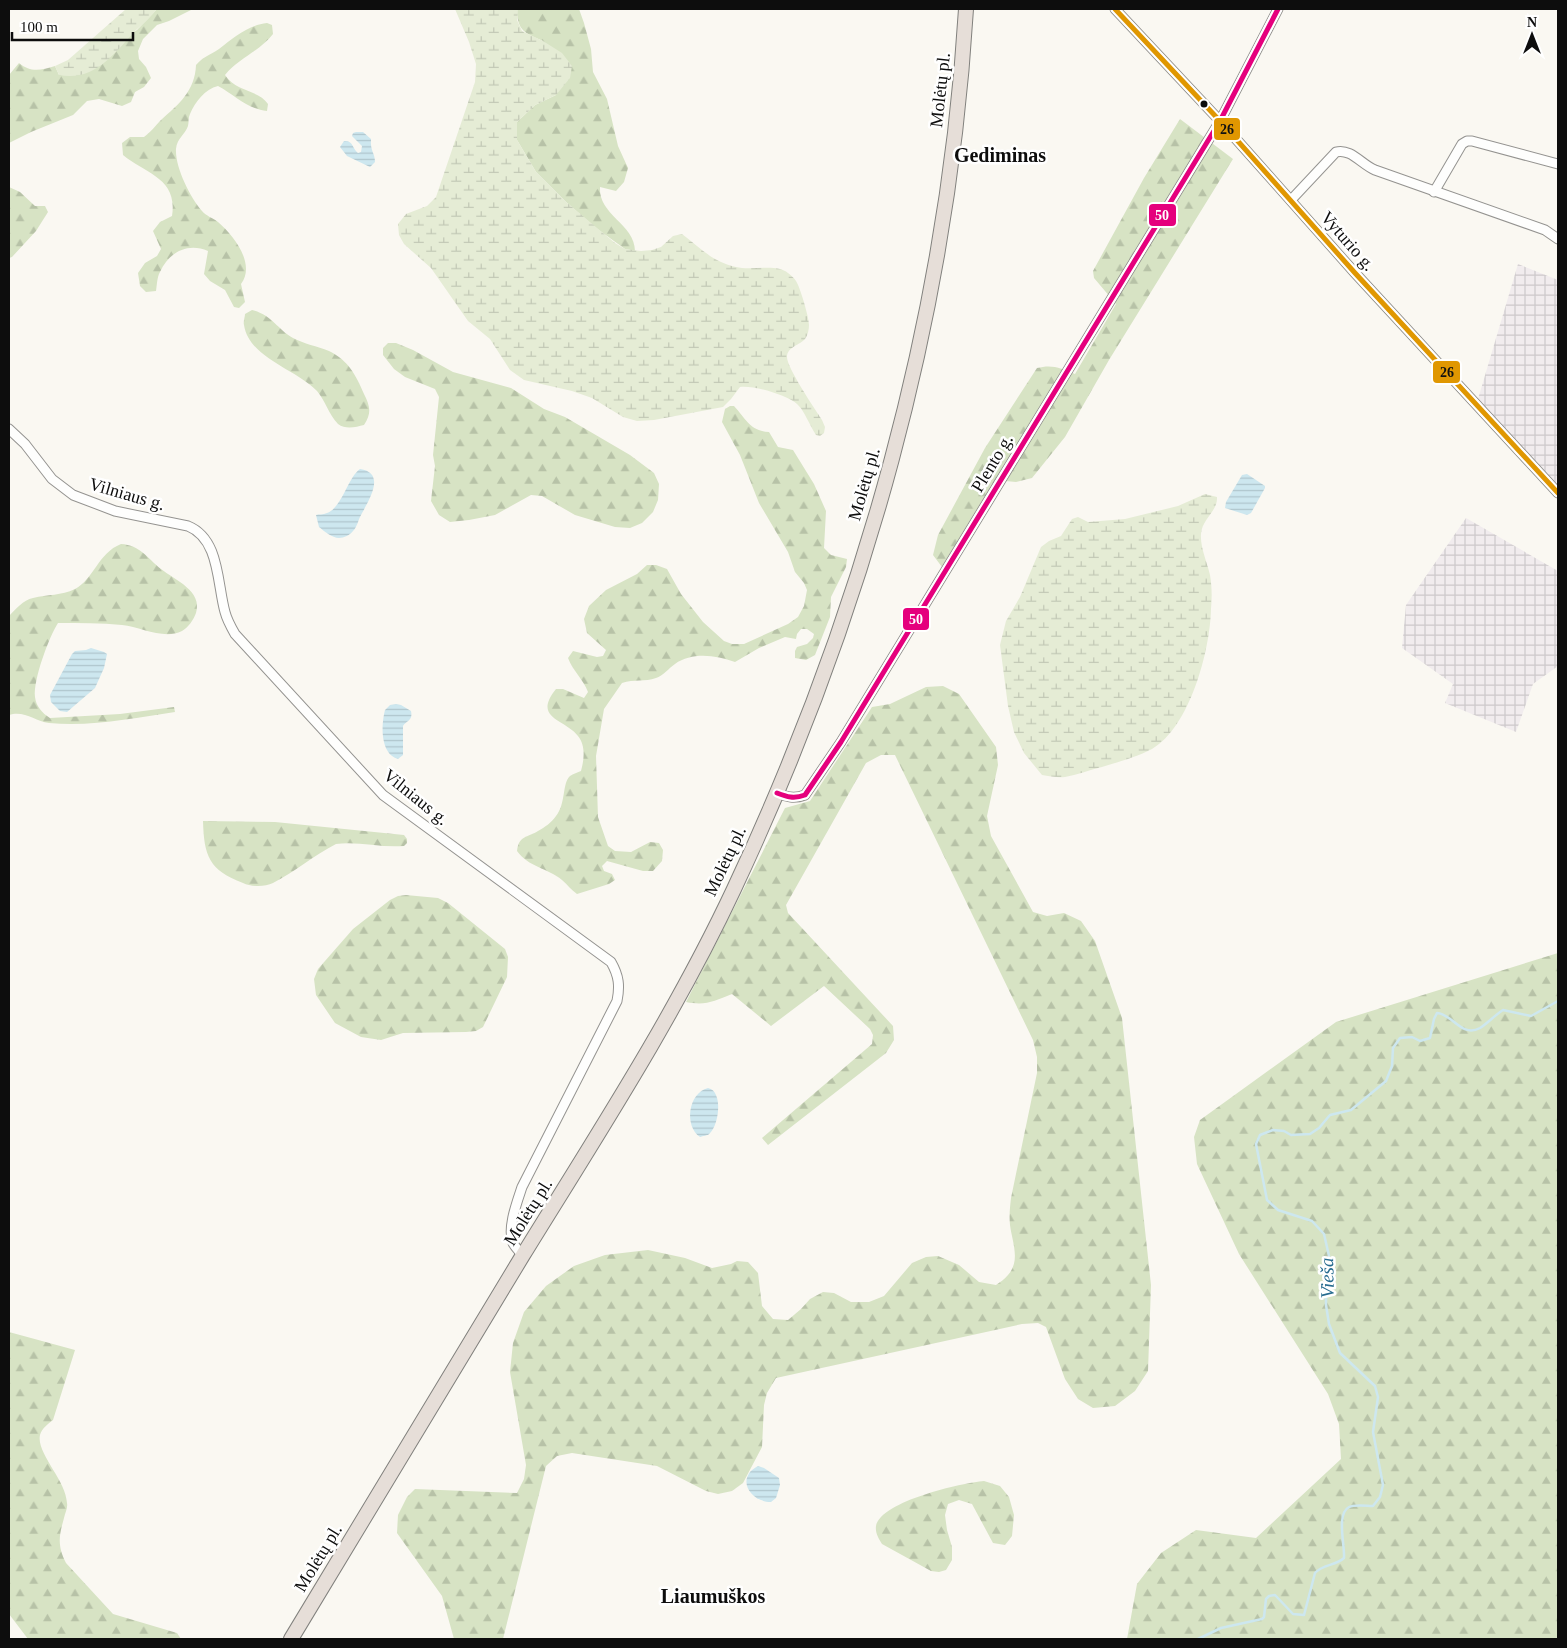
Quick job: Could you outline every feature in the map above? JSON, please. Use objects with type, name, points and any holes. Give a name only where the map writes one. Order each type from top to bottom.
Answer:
[{"type":"highway","name":"Molėtų pl.","points":[[290,1639],[607,1120],[680,994],[732,892],[777,793],[838,637],[863,558],[908,396],[925,317],[943,214],[954,136],[966,9]]},
{"type":"street","name":"Vyturio g.","points":[[1115,9],[1220,120],[1355,273],[1558,493]]},
{"type":"street","points":[[1220,120],[1278,9]]},
{"type":"street","name":"Plento g.","points":[[777,793],[786,797],[796,798],[805,795],[841,742],[1220,120]]},
{"type":"street","points":[[1434,192],[1462,144],[1467,141],[1558,164]]},
{"type":"street","points":[[1291,200],[1336,152],[1342,151],[1348,152],[1366,167],[1545,230],[1558,239]]},
{"type":"street","name":"Vilniaus g.","points":[[9,429],[25,444],[52,479],[72,495],[115,511],[188,526],[197,530],[212,553],[225,614],[235,634],[383,795],[611,962],[618,973],[620,983],[617,1001],[522,1187],[513,1214],[511,1232],[513,1242],[523,1256]]},
{"type":"shaded area","points":[[1518,264],[1558,280],[1558,484],[1554,482],[1478,399]]},
{"type":"shaded area","points":[[1466,518],[1558,571],[1558,666],[1533,684],[1516,732],[1445,703],[1453,684],[1402,648],[1406,605]]},
{"type":"green space","points":[[126,9],[157,9],[102,64],[83,74],[59,75],[55,66],[68,60]]},
{"type":"green space","points":[[157,9],[193,9],[157,25],[143,39],[138,51],[139,59],[146,67],[151,78],[144,87],[135,92],[131,102],[122,106],[99,99],[87,101],[73,115],[9,143],[9,75],[19,63],[32,69],[55,66],[59,75],[137,30]]},
{"type":"green space","points":[[455,9],[518,9],[517,20],[522,31],[562,53],[572,66],[570,78],[556,95],[535,105],[517,122],[517,140],[536,172],[566,202],[615,243],[625,249],[652,250],[661,247],[673,236],[682,234],[720,262],[742,268],[777,268],[783,270],[794,279],[798,284],[804,302],[809,328],[805,339],[791,348],[787,357],[796,379],[822,420],[825,427],[824,433],[820,436],[816,435],[797,404],[778,394],[761,389],[740,387],[723,407],[654,420],[637,421],[623,417],[592,398],[572,391],[524,380],[510,370],[490,339],[468,321],[431,268],[404,244],[399,235],[398,224],[406,214],[427,206],[436,197],[475,82],[476,64]]},
{"type":"green space","points":[[517,9],[579,9],[591,49],[593,72],[607,99],[618,146],[628,168],[624,182],[616,191],[600,187],[601,197],[610,212],[629,234],[635,251],[625,249],[596,228],[566,202],[536,172],[517,140],[517,122],[535,105],[556,95],[543,41],[531,36],[520,27]]},
{"type":"green space","points":[[267,23],[272,25],[273,34],[225,75],[235,85],[264,99],[268,104],[267,111],[247,105],[218,86],[213,88],[205,93],[195,105],[189,116],[188,126],[176,149],[176,156],[184,182],[197,205],[204,213],[224,228],[236,242],[245,259],[245,276],[241,284],[245,302],[239,308],[234,307],[225,290],[210,281],[204,274],[208,251],[201,248],[186,248],[174,254],[168,259],[159,274],[156,291],[146,292],[140,286],[138,273],[145,263],[157,256],[161,249],[153,231],[160,222],[172,216],[173,203],[170,193],[158,178],[123,155],[122,143],[130,137],[144,137],[180,102],[193,82],[196,65],[202,59],[247,29]]},
{"type":"green space","points":[[1180,119],[1233,159],[1109,360],[1065,437],[1032,478],[1016,482],[995,480],[942,567],[933,555],[938,535],[985,448],[1037,368],[1056,367],[1075,374],[1116,304],[1094,278],[1093,271],[1144,178]]},
{"type":"green space","points":[[9,187],[20,192],[35,206],[45,206],[48,212],[36,231],[9,258]]},
{"type":"green space","points":[[252,310],[265,315],[293,338],[336,355],[351,369],[369,406],[368,417],[364,425],[348,427],[338,424],[317,391],[308,383],[264,355],[255,346],[248,336],[244,324],[245,314]]},
{"type":"green space","points":[[388,343],[396,343],[413,350],[453,372],[511,388],[544,409],[565,417],[630,455],[654,473],[659,484],[658,500],[653,512],[642,523],[630,528],[615,527],[575,515],[542,496],[531,495],[495,515],[450,522],[439,515],[431,501],[435,466],[433,455],[439,397],[435,389],[405,377],[394,369],[383,355],[383,348]]},
{"type":"green space","points":[[734,406],[753,427],[769,432],[778,447],[793,450],[814,484],[826,511],[824,548],[831,555],[847,559],[846,567],[831,597],[830,617],[815,655],[806,660],[795,658],[795,651],[797,647],[807,644],[814,634],[807,629],[801,629],[796,639],[785,637],[759,648],[735,662],[712,656],[696,656],[682,660],[656,678],[622,683],[604,709],[596,756],[598,817],[608,846],[615,851],[631,852],[650,842],[659,843],[663,850],[662,861],[653,871],[643,871],[607,861],[602,866],[604,871],[612,874],[615,880],[609,884],[577,894],[562,880],[527,861],[517,851],[522,839],[543,828],[554,818],[561,806],[568,779],[571,775],[581,771],[584,753],[581,740],[572,730],[553,717],[547,707],[556,689],[563,689],[584,698],[588,692],[568,658],[573,651],[597,657],[603,656],[606,650],[587,633],[584,619],[589,606],[606,590],[637,574],[647,565],[656,565],[667,569],[681,594],[703,622],[724,641],[732,644],[744,644],[788,624],[798,617],[804,606],[807,590],[804,583],[795,572],[788,552],[759,503],[740,455],[722,422],[725,409]]},
{"type":"green space","points":[[1205,494],[1217,497],[1215,507],[1204,524],[1201,534],[1211,583],[1210,626],[1202,666],[1187,706],[1177,724],[1152,749],[1134,757],[1070,776],[1042,775],[1024,753],[1014,732],[1008,706],[1000,645],[1006,621],[1020,597],[1041,547],[1061,536],[1072,519],[1078,517],[1088,522],[1125,519],[1178,506]]},
{"type":"green space","points":[[121,544],[138,549],[192,592],[197,605],[194,618],[184,630],[168,634],[160,634],[122,625],[58,623],[46,648],[39,670],[36,680],[35,697],[40,709],[50,718],[120,714],[174,707],[175,712],[81,724],[49,723],[20,714],[9,715],[9,616],[29,599],[65,593],[75,589],[87,579],[107,553]]},
{"type":"green space","points":[[943,686],[959,694],[996,747],[998,765],[987,816],[991,836],[1033,912],[1047,916],[1064,913],[1081,921],[1095,941],[1122,1018],[1151,1285],[1148,1371],[1135,1391],[1115,1406],[1093,1408],[1078,1399],[1065,1379],[1046,1327],[1038,1323],[1022,1324],[776,1378],[767,1393],[764,1405],[762,1447],[743,1483],[732,1491],[718,1494],[706,1491],[657,1466],[572,1453],[557,1456],[546,1466],[503,1639],[454,1639],[442,1596],[397,1533],[398,1515],[407,1497],[415,1489],[517,1493],[524,1479],[526,1465],[510,1372],[513,1343],[524,1312],[546,1286],[574,1266],[605,1255],[648,1250],[685,1258],[712,1268],[737,1261],[748,1262],[758,1273],[762,1306],[773,1319],[788,1320],[810,1299],[823,1292],[834,1293],[851,1302],[869,1302],[884,1296],[912,1263],[926,1257],[938,1256],[959,1265],[979,1282],[996,1285],[1012,1269],[1015,1257],[1010,1222],[1011,1198],[1037,1073],[1037,1057],[1033,1040],[895,755],[881,755],[866,763],[786,905],[788,913],[893,1026],[894,1040],[886,1053],[768,1145],[762,1138],[872,1044],[873,1035],[870,1029],[824,986],[771,1026],[732,994],[705,1003],[686,1002],[785,808],[810,801],[872,707],[890,704],[926,687]]},
{"type":"green space","points":[[203,821],[275,822],[404,835],[407,843],[404,846],[336,844],[273,883],[254,886],[232,878],[216,867],[207,853]]},
{"type":"green space","points":[[406,895],[438,898],[448,903],[505,949],[508,957],[507,977],[483,1027],[476,1031],[403,1033],[381,1040],[361,1037],[335,1023],[316,995],[314,979],[318,969],[353,929],[390,900]]},
{"type":"green space","points":[[1558,953],[1558,1639],[1127,1639],[1137,1584],[1161,1553],[1196,1530],[1256,1538],[1341,1459],[1339,1424],[1328,1394],[1239,1254],[1197,1164],[1194,1137],[1200,1120],[1336,1022]]},
{"type":"green space","points":[[9,1332],[75,1350],[53,1420],[44,1428],[40,1435],[42,1450],[62,1485],[67,1503],[60,1540],[61,1551],[66,1563],[113,1614],[177,1633],[181,1639],[28,1639],[9,1614]]},
{"type":"green space","points":[[984,1481],[1000,1486],[1009,1497],[1014,1515],[1012,1536],[1005,1545],[993,1543],[972,1504],[959,1500],[948,1504],[945,1515],[952,1547],[952,1560],[946,1570],[939,1572],[931,1571],[882,1544],[876,1526],[881,1517],[892,1509],[924,1495],[959,1485]]},
{"type":"water","points":[[356,132],[363,132],[371,139],[375,162],[370,167],[347,156],[340,147],[344,141],[347,141],[351,143],[358,153],[361,152],[362,146],[352,136]]},
{"type":"water","points":[[360,469],[373,476],[373,489],[370,497],[356,528],[349,535],[339,538],[334,537],[319,527],[316,515],[326,514],[337,505]]},
{"type":"water","points":[[1247,474],[1265,486],[1265,488],[1251,513],[1247,515],[1225,508],[1226,502],[1242,475]]},
{"type":"water","points":[[91,648],[107,654],[104,668],[95,688],[67,712],[60,711],[51,702],[50,695],[72,654],[75,651]]},
{"type":"water","points":[[396,704],[411,711],[410,719],[403,726],[403,755],[398,759],[388,751],[383,738],[385,710],[390,705]]},
{"type":"water","points":[[708,1088],[713,1091],[718,1102],[717,1118],[712,1131],[708,1135],[700,1137],[692,1125],[690,1110],[696,1096]]},
{"type":"water","points":[[758,1466],[779,1478],[780,1485],[776,1498],[771,1502],[757,1498],[752,1494],[746,1483],[751,1471]]},
{"type":"waterway","name":"Vieša","points":[[1198,1639],[1221,1628],[1262,1619],[1264,1617],[1266,1599],[1269,1596],[1275,1595],[1293,1614],[1304,1615],[1315,1573],[1344,1558],[1342,1523],[1345,1511],[1349,1507],[1354,1506],[1373,1506],[1380,1497],[1383,1485],[1373,1432],[1378,1397],[1375,1386],[1340,1353],[1329,1324],[1326,1305],[1326,1280],[1329,1256],[1324,1234],[1312,1221],[1278,1210],[1267,1200],[1256,1144],[1260,1135],[1273,1130],[1284,1131],[1291,1135],[1310,1134],[1319,1128],[1330,1115],[1351,1110],[1386,1081],[1392,1066],[1393,1048],[1400,1038],[1412,1037],[1420,1041],[1430,1038],[1437,1013],[1443,1014],[1462,1028],[1473,1030],[1480,1028],[1503,1010],[1531,1016],[1558,1001]]},
{"type":"transit line","name":"26","points":[[1115,9],[1220,121],[1355,273],[1558,493]]},
{"type":"transit line","name":"50","points":[[777,793],[791,797],[805,795],[841,742],[1220,121],[1278,9]]},
{"type":"district","name":"Gediminas","points":[[1000,155]]},
{"type":"district","name":"Liaumuškos","points":[[713,1596]]}]
